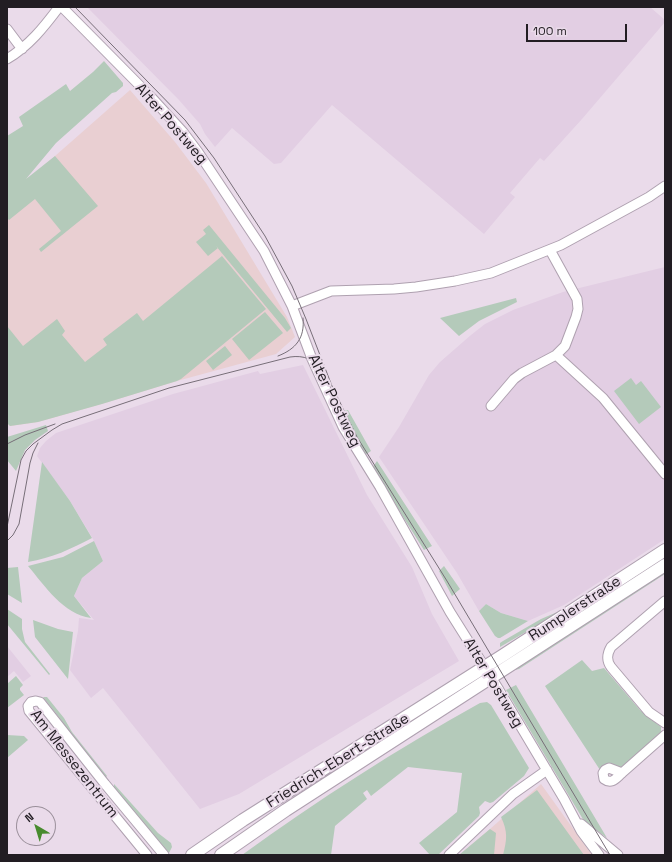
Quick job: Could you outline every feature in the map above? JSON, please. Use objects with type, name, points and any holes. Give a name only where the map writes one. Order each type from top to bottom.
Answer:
[{"type":"main road","name":"Rumplerstraße","points":[[484,667],[665,550]]},
{"type":"main road","name":"Rumplerstraße","points":[[492,678],[665,566]]},
{"type":"main road","name":"Friedrich-Ebert-Straße","points":[[192,855],[243,820],[484,667]]},
{"type":"main road","name":"Friedrich-Ebert-Straße","points":[[222,855],[286,810],[492,678]]},
{"type":"main road","points":[[206,855],[255,822],[292,790]]},
{"type":"street","points":[[7,59],[22,49],[43,28],[60,7]]},
{"type":"street","name":"Alter Postweg","points":[[60,7],[162,108],[198,152],[264,251],[292,306],[304,340],[336,414],[402,525],[445,604],[492,678],[547,770],[585,838],[599,855]]},
{"type":"street","points":[[7,29],[22,49]]},
{"type":"street","points":[[292,306],[331,291],[418,287],[491,273],[550,250],[649,197],[665,186]]},
{"type":"street","points":[[491,406],[514,379],[522,373],[556,355],[565,346],[568,339],[578,308],[577,299],[550,250]]},
{"type":"street","points":[[556,355],[603,398],[665,474]]},
{"type":"street","points":[[665,601],[611,647],[608,653],[608,660],[611,667],[649,712],[665,723]]},
{"type":"street","name":"Am Messezentrum","points":[[147,855],[29,711],[28,706],[31,702],[40,702],[164,855]]},
{"type":"street","points":[[622,773],[661,740],[665,734]]},
{"type":"street","points":[[449,855],[513,794],[547,770]]},
{"type":"street","name":"Alter Postweg","points":[[576,820],[618,855]]},
{"type":"shaded area","points":[[87,7],[650,7],[665,20],[665,22],[544,161],[540,158],[510,193],[515,197],[484,234],[332,105],[281,163],[274,164],[232,128],[215,147],[205,134],[200,124],[179,100]]},
{"type":"shaded area","points":[[130,90],[175,142],[206,183],[287,317],[295,337],[276,354],[177,381],[38,422],[10,426],[7,423],[7,196]]},
{"type":"shaded area","points":[[665,267],[665,539],[564,605],[528,621],[501,613],[486,604],[479,611],[457,573],[379,457],[399,427],[429,375],[440,362],[485,324],[513,310],[563,292]]},
{"type":"shaded area","points":[[303,365],[367,495],[412,567],[432,614],[459,661],[239,794],[200,809],[103,688],[91,698],[70,670],[78,631],[79,618],[94,620],[74,596],[82,578],[103,561],[93,539],[70,501],[37,456],[40,448],[56,433],[173,394],[258,371],[260,374]]},
{"type":"shaded area","points":[[7,646],[31,676],[23,682],[14,671],[7,677]]},
{"type":"shaded area","points":[[541,784],[592,855],[459,855],[490,829]]},
{"type":"green space","points":[[104,61],[123,83],[123,86],[116,92],[112,93],[56,143],[26,179],[55,156],[98,206],[41,252],[39,249],[61,231],[35,199],[9,220],[7,218],[7,136],[23,126],[19,117],[66,84],[70,91]]},
{"type":"green space","points":[[209,225],[285,318],[291,328],[287,332],[218,248],[208,256],[196,242],[206,234],[203,230]]},
{"type":"green space","points":[[222,256],[266,309],[181,379],[38,422],[10,426],[7,423],[7,326],[23,346],[57,319],[65,331],[62,335],[85,362],[107,345],[103,339],[137,313],[143,321]]},
{"type":"green space","points":[[516,298],[517,302],[479,321],[459,336],[440,318]]},
{"type":"green space","points":[[265,312],[283,333],[249,360],[232,339]]},
{"type":"green space","points":[[225,346],[232,355],[213,370],[206,361]]},
{"type":"green space","points":[[631,378],[636,385],[641,381],[661,407],[639,424],[614,391]]},
{"type":"green space","points":[[348,410],[371,451],[365,455],[341,414]]},
{"type":"green space","points":[[46,425],[48,431],[35,440],[25,450],[16,471],[7,460],[7,437]]},
{"type":"green space","points":[[377,461],[432,546],[424,550],[372,468]]},
{"type":"green space","points":[[42,462],[70,501],[92,538],[61,553],[28,562]]},
{"type":"green space","points":[[94,541],[103,561],[82,578],[74,596],[91,618],[72,611],[63,605],[55,598],[28,566],[63,557]]},
{"type":"green space","points":[[444,566],[460,589],[452,596],[439,571]]},
{"type":"green space","points":[[18,567],[22,603],[7,594],[7,568]]},
{"type":"green space","points":[[665,571],[665,574],[519,669],[513,669]]},
{"type":"green space","points":[[486,604],[501,613],[528,621],[498,638],[495,636],[479,611]]},
{"type":"green space","points":[[569,607],[500,647],[500,643],[503,641],[541,619]]},
{"type":"green space","points":[[7,609],[22,619],[22,629],[25,642],[50,674],[49,675],[7,624]]},
{"type":"green space","points":[[33,620],[58,629],[73,632],[68,679],[35,637]]},
{"type":"green space","points":[[582,660],[592,671],[604,668],[640,710],[661,727],[661,734],[623,767],[600,770],[545,686]]},
{"type":"green space","points":[[16,676],[23,685],[20,690],[24,695],[7,708],[7,684]]},
{"type":"green space","points":[[516,685],[607,838],[584,821],[506,690]]},
{"type":"green space","points":[[43,697],[47,697],[64,718],[72,732],[107,776],[105,778],[69,734],[61,720]]},
{"type":"green space","points":[[487,702],[491,705],[529,768],[524,776],[493,802],[490,803],[485,801],[479,807],[479,816],[438,855],[430,855],[419,843],[457,812],[462,773],[408,767],[371,796],[367,790],[363,793],[367,799],[335,826],[331,855],[242,855],[329,795],[388,757],[449,720],[480,703]]},
{"type":"green space","points":[[7,735],[24,736],[28,740],[7,758]]},
{"type":"green space","points":[[114,784],[158,833],[171,843],[172,847],[169,853],[114,788]]},
{"type":"green space","points":[[537,790],[584,855],[503,855],[506,836],[505,827],[501,817]]},
{"type":"green space","points":[[490,829],[496,833],[494,855],[459,855]]},
{"type":"tram line","points":[[75,7],[185,120],[214,158],[265,236],[292,286],[332,386],[357,437],[447,581],[610,855]]},
{"type":"tram line","points":[[278,356],[290,350],[298,342],[301,337],[303,318]]},
{"type":"tram line","points":[[7,527],[21,460],[26,451],[33,444],[62,424],[169,388],[290,357],[304,357],[316,363],[323,371]]},
{"type":"tram line","points":[[7,444],[25,435],[55,424]]},
{"type":"tram line","points":[[7,541],[13,535],[19,524],[30,463],[38,443]]}]
